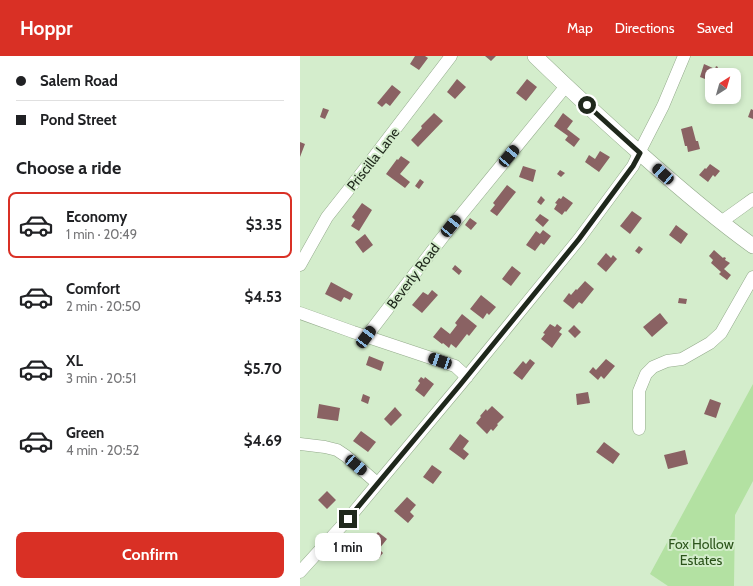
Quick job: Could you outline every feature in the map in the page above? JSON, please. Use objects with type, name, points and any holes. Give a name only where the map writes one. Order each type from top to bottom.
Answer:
[{"type":"main road","points":[[535,56],[566,86],[687,195],[753,246]]},
{"type":"street","name":"Priscilla Lane","points":[[300,265],[327,217],[451,56]]},
{"type":"street","points":[[300,572],[378,484],[579,239],[633,166],[663,106],[684,56]]},
{"type":"street","name":"Beverly Road","points":[[366,337],[442,238],[566,86]]},
{"type":"street","points":[[721,222],[753,199]]},
{"type":"street","points":[[639,429],[639,391],[646,374],[652,367],[667,361],[682,358],[710,343],[716,338],[721,333],[753,277]]},
{"type":"street","points":[[300,312],[366,337],[455,366],[467,377]]},
{"type":"street","points":[[300,444],[337,450],[378,484]]},
{"type":"green space","name":"Fox Hollow Estates","points":[[753,384],[753,481],[735,515],[734,586],[668,586],[650,574]]},
{"type":"building","points":[[415,56],[425,56],[428,58],[419,70],[410,64]]},
{"type":"building","points":[[485,56],[496,56],[491,61]]},
{"type":"building","points":[[704,64],[713,68],[705,68],[705,79],[700,77]]},
{"type":"building","points":[[457,79],[466,87],[455,99],[447,92]]},
{"type":"building","points":[[527,79],[537,87],[526,101],[516,93]]},
{"type":"building","points":[[392,85],[401,92],[390,106],[386,103],[382,107],[377,103]]},
{"type":"building","points":[[323,108],[329,110],[325,119],[320,117]]},
{"type":"building","points":[[751,109],[753,110],[753,119],[748,117]]},
{"type":"building","points":[[434,113],[443,121],[418,147],[411,140],[422,128],[421,126]]},
{"type":"building","points":[[563,113],[573,121],[567,129],[580,139],[574,147],[565,140],[568,136],[554,126]]},
{"type":"building","points":[[692,126],[700,149],[688,152],[681,129]]},
{"type":"building","points":[[300,142],[305,144],[300,157]]},
{"type":"building","points":[[600,151],[610,157],[599,172],[585,162],[589,155],[595,159]]},
{"type":"building","points":[[401,156],[410,162],[400,174],[410,182],[405,188],[386,174]]},
{"type":"building","points":[[710,164],[720,171],[715,177],[713,175],[708,182],[699,175]]},
{"type":"building","points":[[523,166],[536,170],[533,182],[519,177]]},
{"type":"building","points":[[560,170],[565,173],[561,177],[557,174]]},
{"type":"building","points":[[420,179],[424,182],[419,189],[415,186]]},
{"type":"building","points":[[507,185],[516,192],[497,216],[490,211],[495,205],[493,203]]},
{"type":"building","points":[[541,196],[545,200],[541,205],[537,202]]},
{"type":"building","points":[[563,196],[573,203],[562,215],[554,209],[557,204],[555,203]]},
{"type":"building","points":[[362,203],[372,210],[359,231],[351,226],[355,220],[352,217]]},
{"type":"building","points":[[632,211],[642,218],[630,234],[620,226]]},
{"type":"building","points":[[540,214],[549,220],[543,227],[535,220]]},
{"type":"building","points":[[470,218],[477,223],[471,230],[465,225]]},
{"type":"building","points":[[676,225],[688,234],[681,244],[669,235]]},
{"type":"building","points":[[543,230],[551,236],[544,245],[541,243],[535,251],[526,245],[536,231],[540,234]]},
{"type":"building","points":[[365,234],[373,245],[363,253],[355,242]]},
{"type":"building","points":[[639,246],[643,249],[639,254],[635,251]]},
{"type":"building","points":[[714,250],[723,258],[726,258],[725,260],[730,263],[724,269],[731,275],[727,280],[719,274],[721,272],[711,263],[713,260],[709,256]]},
{"type":"building","points":[[606,253],[611,258],[613,255],[617,259],[606,272],[597,264]]},
{"type":"building","points":[[455,265],[462,271],[459,275],[452,269]]},
{"type":"building","points":[[512,266],[521,273],[511,286],[502,279]]},
{"type":"building","points":[[585,281],[594,289],[582,304],[579,302],[573,309],[563,301],[569,293],[571,295]]},
{"type":"building","points":[[331,282],[353,294],[350,300],[344,297],[341,302],[325,294]]},
{"type":"building","points":[[432,290],[438,295],[422,313],[412,305],[423,292],[428,295]]},
{"type":"building","points":[[481,295],[496,307],[489,315],[487,313],[483,319],[470,309]]},
{"type":"building","points":[[679,298],[687,299],[686,304],[678,303]]},
{"type":"building","points":[[660,313],[668,323],[652,337],[643,327]]},
{"type":"building","points":[[462,314],[477,326],[469,336],[467,334],[456,348],[451,344],[449,348],[433,337],[441,327],[450,334],[457,325],[455,323]]},
{"type":"building","points":[[550,324],[555,327],[557,324],[562,328],[559,332],[562,334],[552,348],[541,339],[545,334],[543,333]]},
{"type":"building","points":[[574,325],[581,332],[575,338],[568,331]]},
{"type":"building","points":[[369,356],[384,362],[381,371],[366,365]]},
{"type":"building","points":[[530,359],[535,363],[522,380],[513,373],[523,361],[526,364]]},
{"type":"building","points":[[606,359],[615,366],[604,379],[601,376],[598,380],[589,372],[593,367],[596,370]]},
{"type":"building","points":[[421,377],[424,379],[425,377],[434,384],[424,397],[415,390],[420,383],[418,381]]},
{"type":"building","points":[[588,392],[590,403],[577,405],[576,394]]},
{"type":"building","points":[[363,394],[370,397],[368,404],[361,401]]},
{"type":"building","points":[[710,399],[721,403],[716,418],[704,414]]},
{"type":"building","points":[[319,404],[340,408],[338,421],[317,418]]},
{"type":"building","points":[[492,406],[504,417],[493,431],[491,429],[487,434],[476,423],[486,409],[487,411]]},
{"type":"building","points":[[395,407],[402,415],[391,426],[384,419]]},
{"type":"building","points":[[361,431],[376,442],[368,452],[353,441]]},
{"type":"building","points":[[460,434],[469,441],[463,449],[469,454],[464,460],[449,449]]},
{"type":"building","points":[[604,442],[620,454],[613,464],[596,452]]},
{"type":"building","points":[[685,450],[688,464],[668,469],[664,455]]},
{"type":"building","points":[[432,465],[442,472],[433,484],[423,477]]},
{"type":"building","points":[[327,491],[336,500],[327,509],[318,500]]},
{"type":"building","points":[[407,497],[416,505],[410,512],[414,516],[408,523],[394,511]]},
{"type":"building","points":[[378,532],[387,539],[379,549],[383,553],[379,558],[365,547]]},
{"type":"route","points":[[348,519],[579,239],[633,166],[640,153],[587,105]]}]
